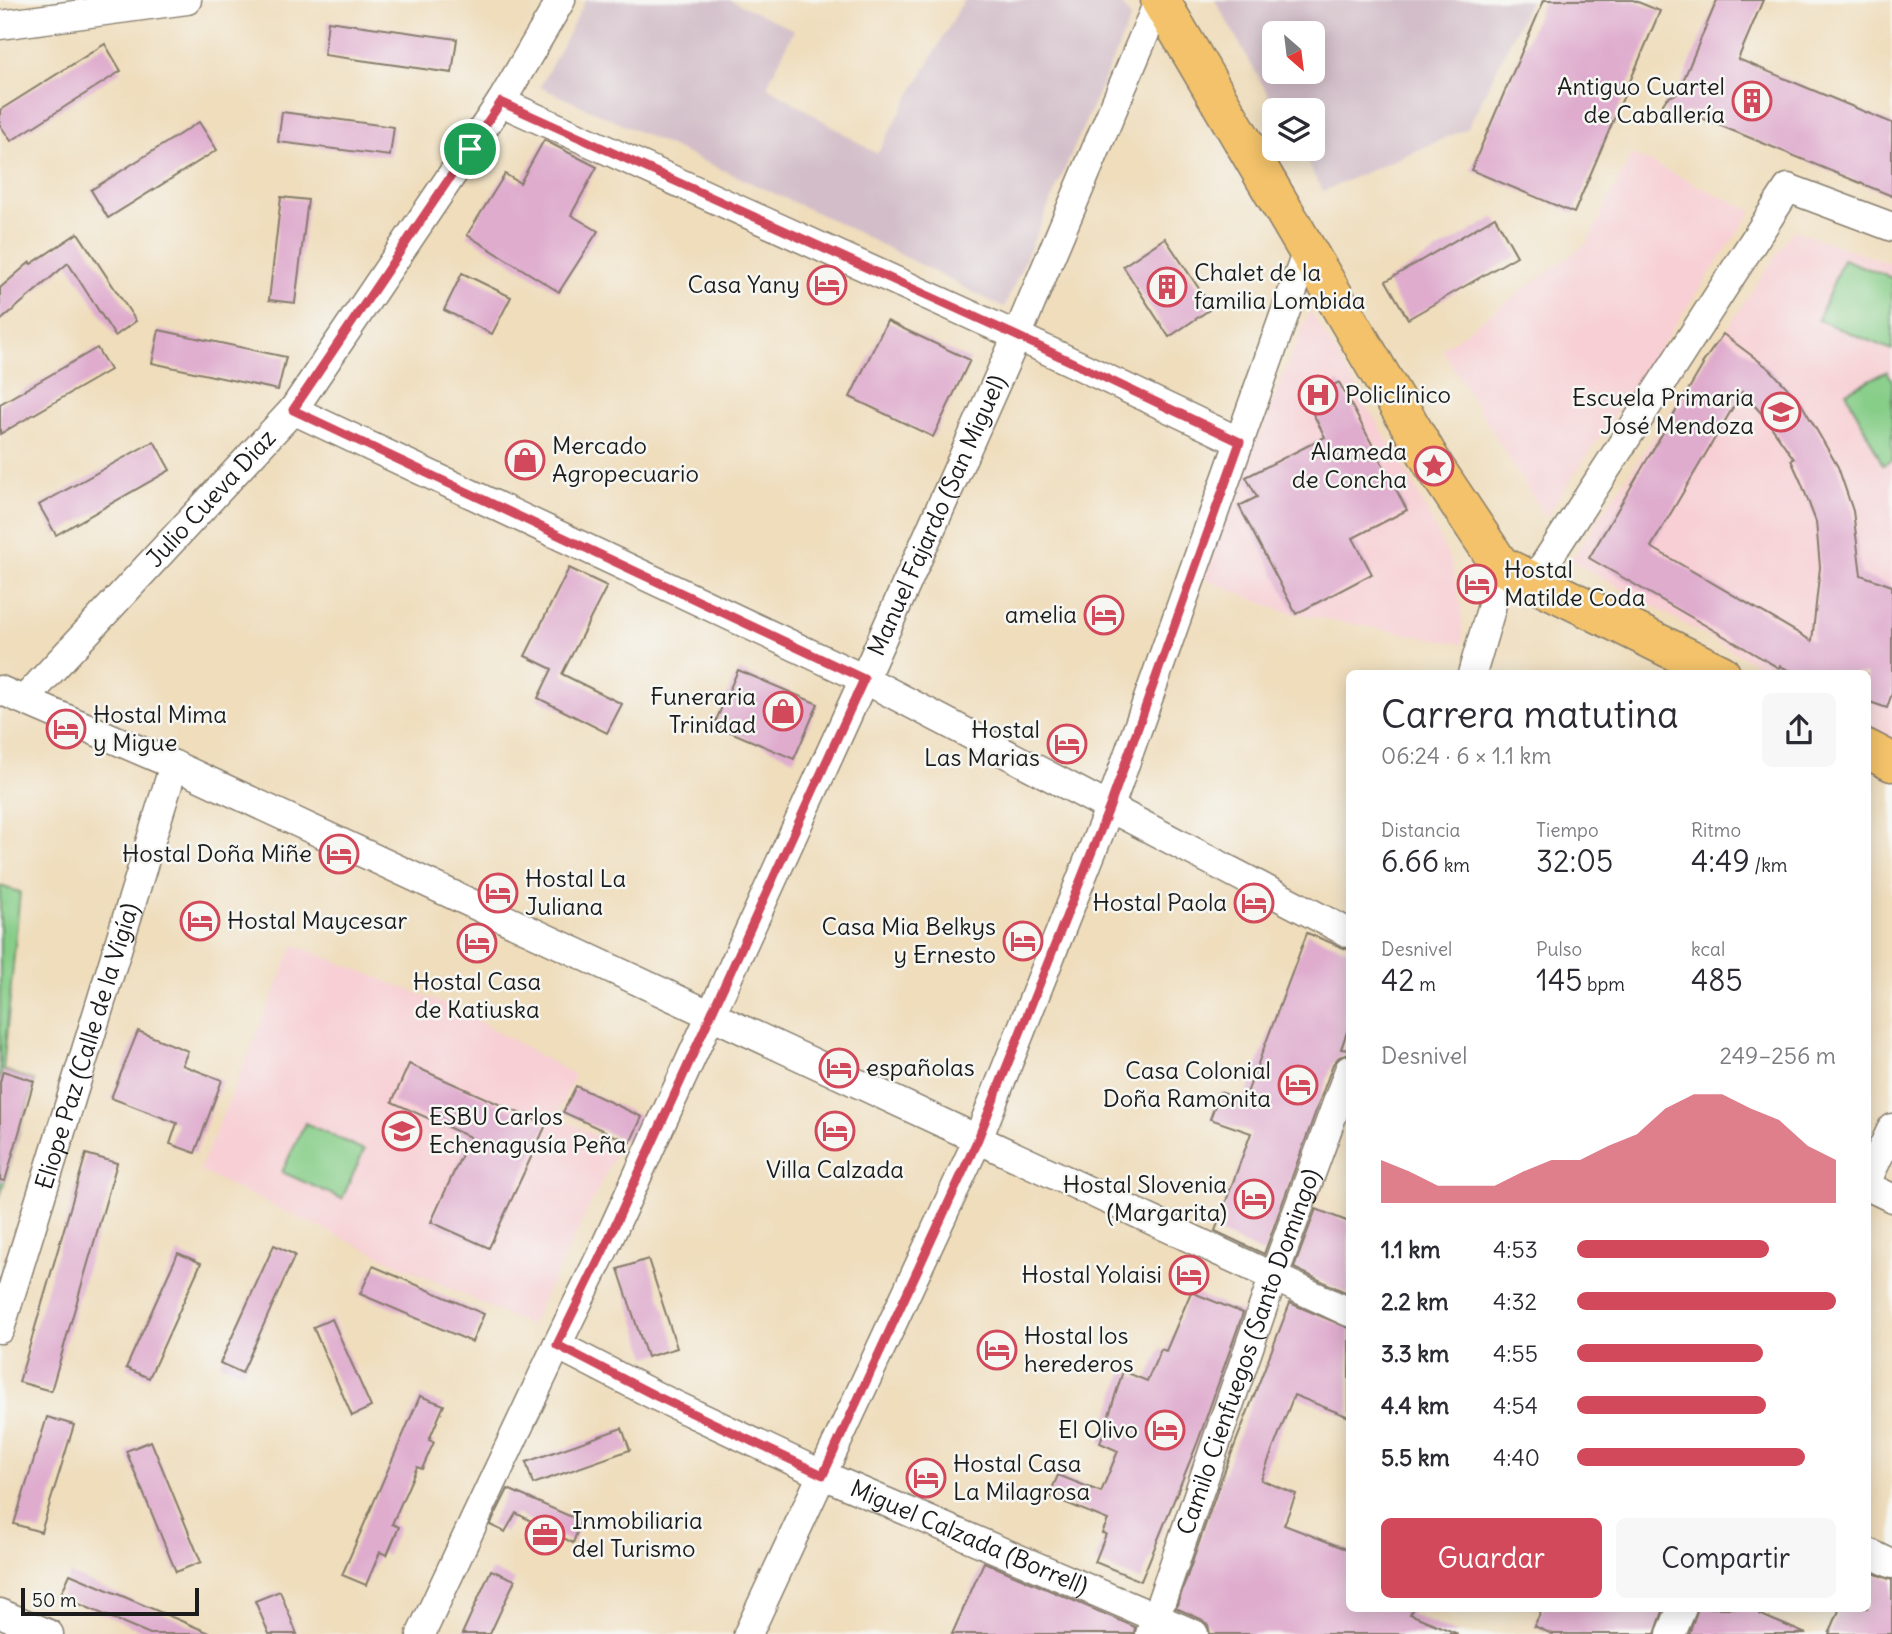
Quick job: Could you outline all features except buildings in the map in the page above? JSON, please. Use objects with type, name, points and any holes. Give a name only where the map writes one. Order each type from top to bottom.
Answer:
[{"type":"main road","points":[[1159,0],[1434,466],[1517,574],[1713,670]]},
{"type":"main road","points":[[1871,751],[1892,762]]},
{"type":"street","points":[[0,25],[187,0]]},
{"type":"street","name":"Julio Cueva Diaz","points":[[12,695],[293,410],[501,102],[561,0]]},
{"type":"street","name":"Manuel Fajardo (San Miguel)","points":[[421,1634],[605,1247],[864,679],[1017,336],[1159,0]]},
{"type":"street","points":[[501,102],[1017,336],[1240,442]]},
{"type":"street","points":[[1473,670],[1491,609],[1788,188],[1892,227]]},
{"type":"street","points":[[748,1634],[978,1139],[1110,806],[1307,251]]},
{"type":"street","points":[[293,410],[864,679],[1346,931]]},
{"type":"street","points":[[12,695],[174,765],[1346,1311]]},
{"type":"street","name":"Eliope Paz (Calle de la Vigía)","points":[[0,1329],[174,765]]},
{"type":"street","name":"Camilo Cienfuegos (Santo Domingo)","points":[[1153,1626],[1273,1278],[1346,1078]]},
{"type":"street","points":[[1871,1175],[1892,1128]]},
{"type":"street","points":[[1871,1186],[1892,1198]]},
{"type":"street","name":"Miguel Calzada (Borrell)","points":[[557,1345],[656,1396],[823,1475],[1153,1626],[1194,1634]]},
{"type":"street","points":[[1871,1554],[1892,1564]]},
{"type":"street","points":[[1671,1634],[1680,1612]]},
{"type":"street","points":[[0,1614],[49,1634]]},
{"type":"shaded area","points":[[586,0],[730,0],[794,30],[767,86],[877,154],[964,0],[1119,0],[1131,18],[1004,308],[839,223],[540,87]]},
{"type":"shaded area","points":[[1215,0],[1530,0],[1468,128],[1323,191],[1306,161],[1325,161],[1325,98],[1270,98],[1262,84],[1325,84],[1325,21],[1262,21],[1262,83]]},
{"type":"shaded area","points":[[1632,154],[1752,211],[1545,518],[1442,349],[1587,243]]},
{"type":"shaded area","name":"Escuela Primaria José Mendoza","points":[[1793,230],[1892,264],[1892,739],[1871,728],[1871,670],[1767,670],[1571,560]]},
{"type":"shaded area","name":"Policlínico","points":[[1310,310],[1412,481],[1451,562],[1461,606],[1463,644],[1282,611],[1200,577]]},
{"type":"shaded area","name":"ESBU Carlos Echenagusía Peña","points":[[294,945],[450,1006],[575,1075],[556,1116],[619,1147],[530,1326],[199,1171]]},
{"type":"green space","points":[[1843,259],[1892,278],[1892,350],[1818,320]]},
{"type":"green space","points":[[1887,371],[1892,380],[1892,460],[1883,465],[1846,392]]},
{"type":"green space","points":[[0,886],[20,892],[3,1070],[34,1081],[0,1197]]},
{"type":"green space","points":[[305,1123],[364,1150],[342,1199],[282,1172]]},
{"type":"place","name":"Antiguo Cuartel de Caballería","points":[[1752,101]]},
{"type":"place","name":"Casa Yany","points":[[827,285]]},
{"type":"place","name":"Chalet de la familia Lombida","points":[[1167,287]]},
{"type":"place","name":"Policlínico","points":[[1318,395]]},
{"type":"place","name":"Escuela Primaria José Mendoza","points":[[1781,412]]},
{"type":"place","name":"Mercado Agropecuario","points":[[525,460]]},
{"type":"place","name":"Alameda de Concha","points":[[1434,466]]},
{"type":"place","name":"Hostal Matilde Coda","points":[[1477,584]]},
{"type":"place","name":"amelia","points":[[1104,615]]},
{"type":"place","name":"Funeraria Trinidad","points":[[783,711]]},
{"type":"place","name":"Hostal Mima y Migue","points":[[66,729]]},
{"type":"place","name":"Hostal Las Marias","points":[[1067,744]]},
{"type":"place","name":"Hostal Doña Miñe","points":[[339,854]]},
{"type":"place","name":"Hostal La Juliana","points":[[498,893]]},
{"type":"place","name":"Hostal Paola","points":[[1254,903]]},
{"type":"place","name":"Hostal Maycesar","points":[[200,921]]},
{"type":"place","name":"Casa Mia Belkys y Ernesto","points":[[1023,941]]},
{"type":"place","name":"Hostal Casa de Katiuska","points":[[477,943]]},
{"type":"place","name":"españolas","points":[[839,1068]]},
{"type":"place","name":"Casa Colonial Doña Ramonita","points":[[1298,1085]]},
{"type":"place","name":"ESBU Carlos Echenagusía Peña","points":[[402,1131]]},
{"type":"place","name":"Villa Calzada","points":[[835,1131]]},
{"type":"place","name":"Hostal Slovenia (Margarita)","points":[[1254,1199]]},
{"type":"place","name":"Hostal Yolaisi","points":[[1189,1275]]},
{"type":"place","name":"Hostal los herederos","points":[[997,1350]]},
{"type":"place","name":"El Olivo","points":[[1165,1430]]},
{"type":"place","name":"Hostal Casa La Milagrosa","points":[[926,1478]]},
{"type":"place","name":"Inmobiliaria del Turismo","points":[[545,1535]]},
{"type":"route","points":[[501,102],[1017,336],[1240,442],[1110,806],[978,1139],[823,1475],[656,1396],[557,1345],[605,1247],[864,679],[293,410],[470,149],[501,102]]}]
